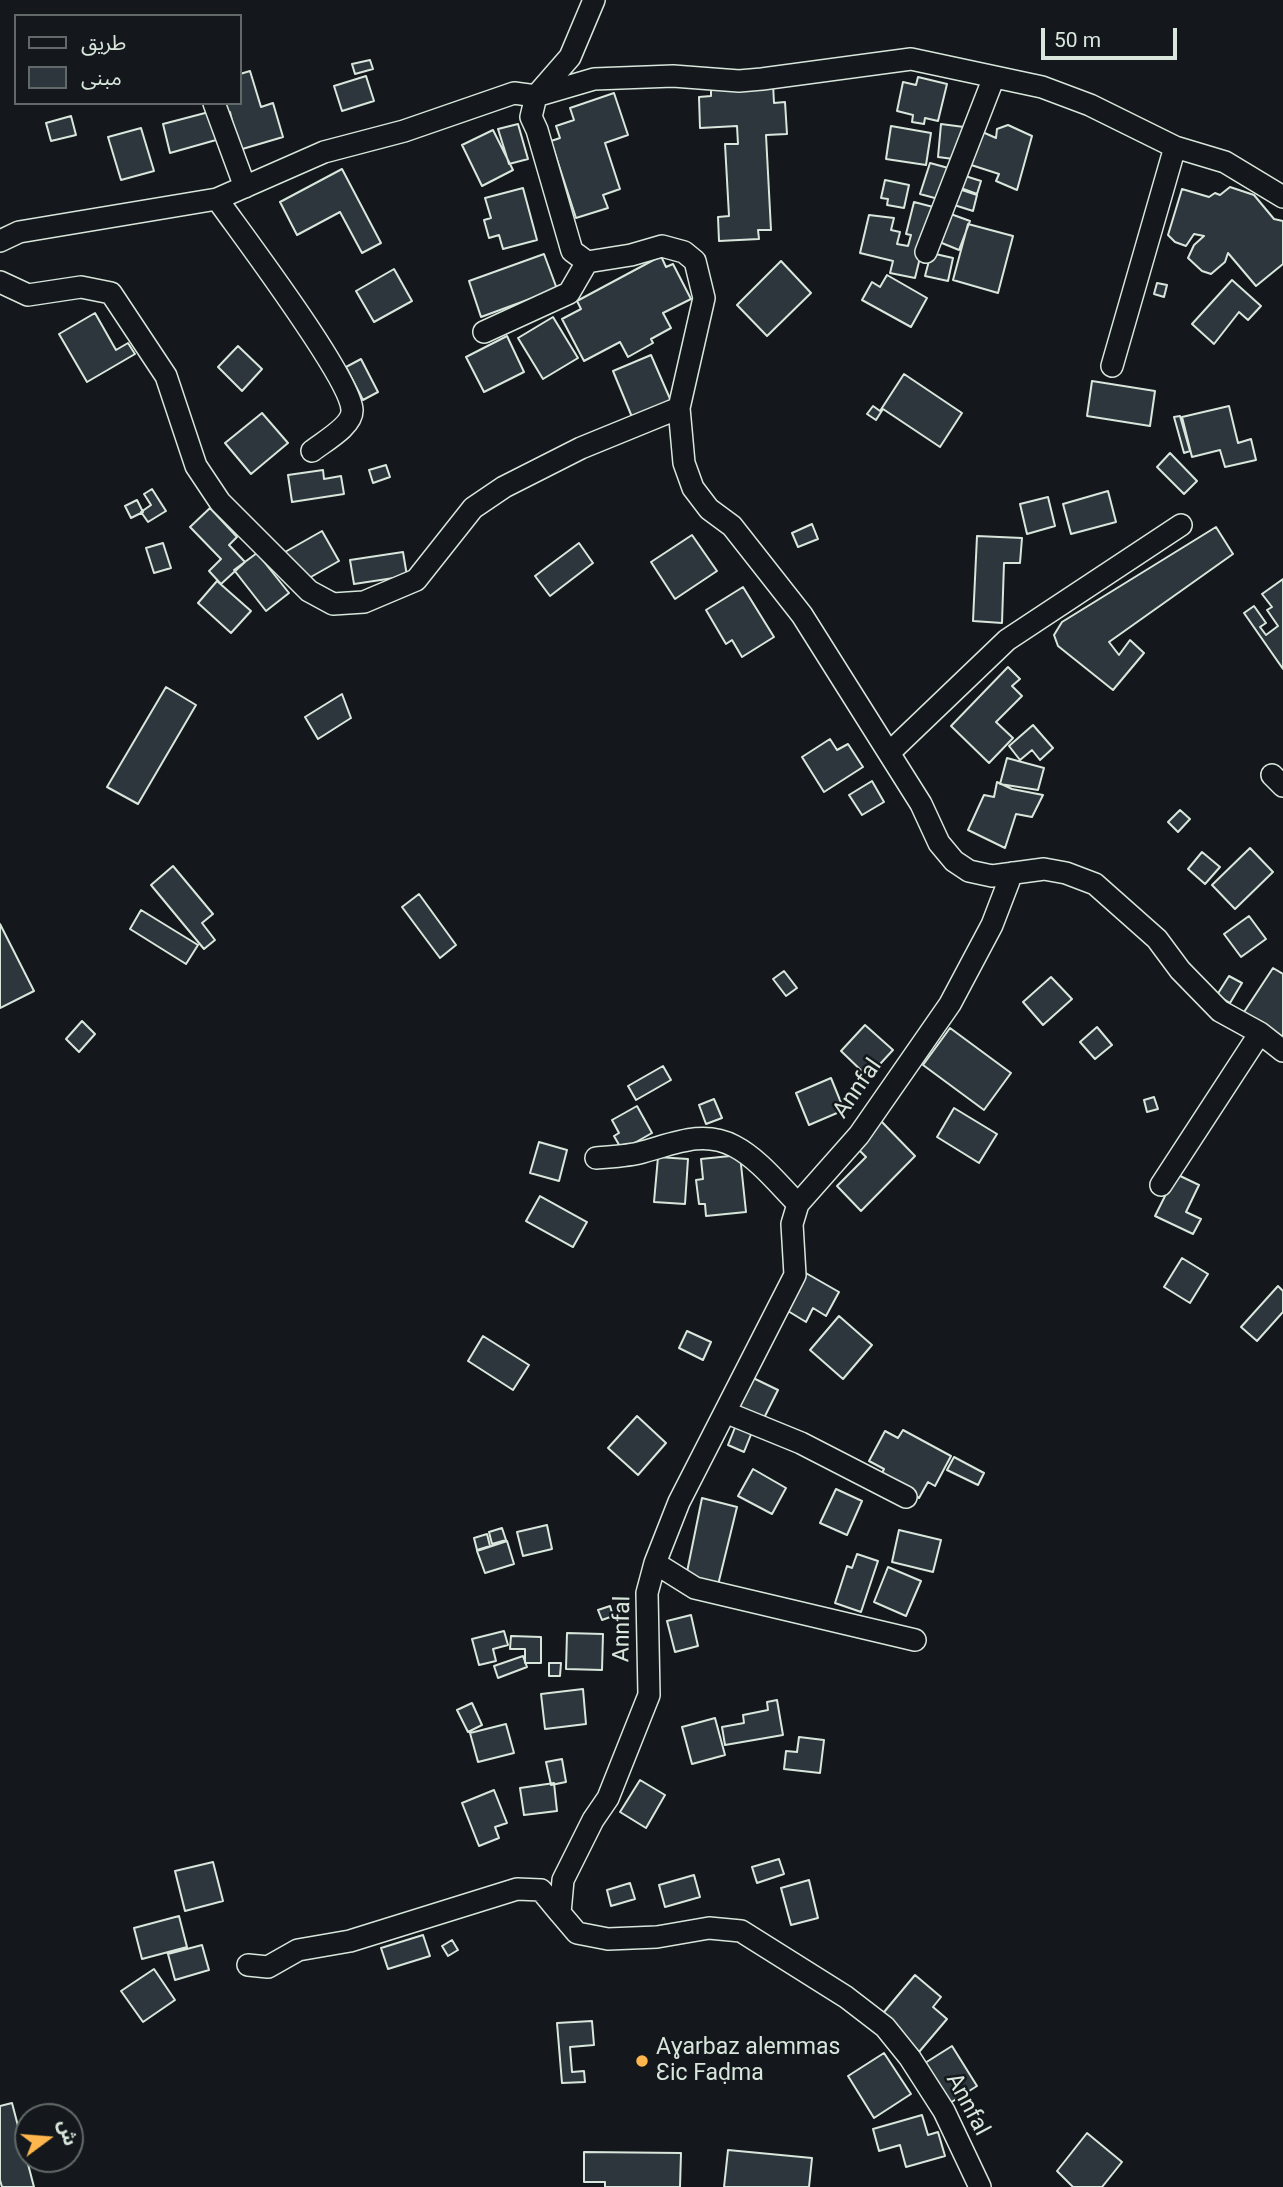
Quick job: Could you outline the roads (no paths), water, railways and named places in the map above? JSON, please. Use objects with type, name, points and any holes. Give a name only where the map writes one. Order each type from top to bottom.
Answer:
[{"type":"street","points":[[587,262],[572,251],[531,117],[536,96],[570,57],[594,0]]},
{"type":"street","points":[[3,235],[106,216],[217,200],[324,152],[404,131],[513,93],[536,96],[594,79],[673,76],[751,80],[911,59],[1042,87],[1090,105],[1175,148],[1225,162],[1283,197]]},
{"type":"street","points":[[926,252],[994,77]]},
{"type":"street","points":[[216,105],[246,187]]},
{"type":"street","points":[[1112,366],[1175,148]]},
{"type":"street","points":[[217,200],[289,301],[350,401],[352,411],[349,421],[312,451]]},
{"type":"street","points":[[484,332],[569,293],[587,262],[662,246],[684,252],[695,261],[704,298],[679,408],[684,463],[694,488],[709,509],[732,526],[793,602],[890,752],[921,804],[939,843],[954,861],[969,871],[992,876],[1044,869],[1066,873],[1095,884],[1157,939],[1180,971],[1220,1011],[1260,1033],[1283,1051]]},
{"type":"street","points":[[0,282],[28,295],[81,287],[111,293],[166,376],[196,466],[220,502],[309,592],[333,604],[364,602],[416,580],[473,508],[504,487],[581,448],[679,408]]},
{"type":"street","points":[[890,752],[1007,640],[1181,524]]},
{"type":"street","name":"Annfal","points":[[980,2187],[944,2111],[910,2058],[885,2027],[846,1997],[741,1931],[709,1928],[657,1937],[608,1939],[578,1933],[560,1913],[563,1880],[608,1798],[649,1695],[648,1594],[655,1563],[679,1502],[795,1275],[792,1224],[799,1204],[859,1135],[950,1004],[992,925],[1012,873]]},
{"type":"street","points":[[1161,1185],[1260,1033]]},
{"type":"street","points":[[596,1158],[639,1153],[666,1143],[702,1137],[732,1145],[750,1157],[799,1204]]},
{"type":"street","points":[[725,1412],[801,1443],[906,1497]]},
{"type":"street","points":[[655,1563],[695,1588],[915,1640]]},
{"type":"street","points":[[248,1965],[268,1967],[298,1950],[350,1941],[517,1889],[541,1890],[560,1913]]},
{"type":"place","name":"Aɣarbaz alemmas Ɛic Faḍma","points":[[642,2061]]}]
